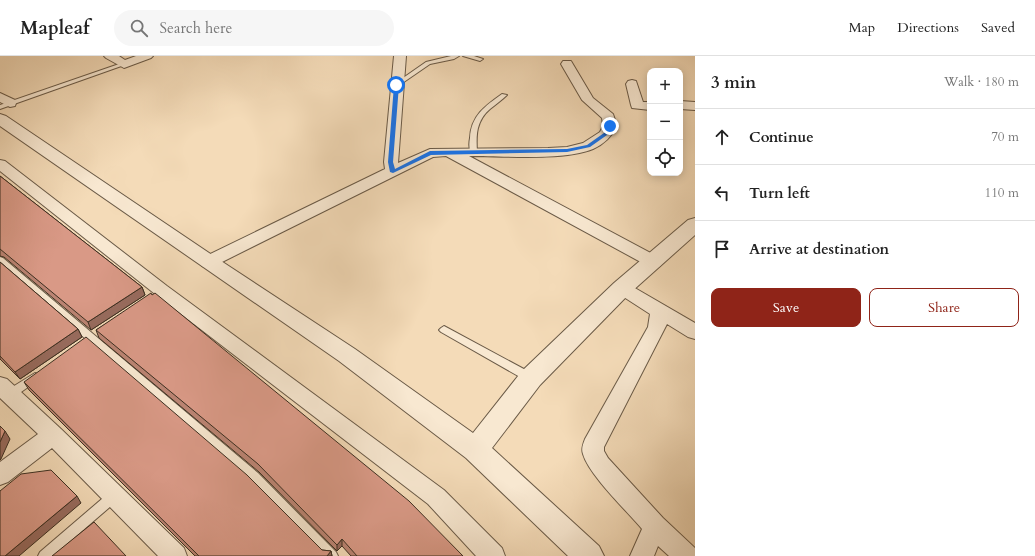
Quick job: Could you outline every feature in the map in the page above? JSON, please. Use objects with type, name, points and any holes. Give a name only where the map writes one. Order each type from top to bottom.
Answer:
[{"type":"street","points":[[110,56],[124,64],[147,56]]},
{"type":"street","points":[[393,172],[391,162],[396,85],[400,56]]},
{"type":"street","points":[[208,262],[430,153],[567,151],[588,146],[606,134],[610,126],[608,116],[588,100],[567,64]]},
{"type":"street","points":[[632,84],[638,105],[647,106]]},
{"type":"street","points":[[683,105],[695,106]]},
{"type":"street","points":[[2,106],[208,262],[348,355],[476,450],[588,556]]},
{"type":"street","points":[[447,152],[458,156],[654,262]]},
{"type":"street","points":[[0,164],[158,292],[436,497],[493,556]]},
{"type":"street","points":[[476,450],[531,378],[622,288],[654,262],[695,224]]},
{"type":"street","points":[[622,288],[695,332]]},
{"type":"street","points":[[660,310],[657,327],[593,446],[593,452],[600,465],[655,526],[686,556]]},
{"type":"street","points":[[5,389],[175,556]]},
{"type":"street","points":[[0,475],[53,435]]},
{"type":"street","points":[[642,556],[655,526]]},
{"type":"lane","points":[[396,85],[428,63],[456,56]]},
{"type":"lane","points":[[466,56],[480,59]]},
{"type":"lane","points":[[2,106],[124,64]]},
{"type":"lane","points":[[472,152],[472,131],[477,118],[489,106],[504,95]]},
{"type":"lane","points":[[0,260],[254,477],[332,556]]},
{"type":"lane","points":[[444,330],[531,378]]},
{"type":"lane","points":[[5,389],[41,372]]},
{"type":"lane","points":[[44,556],[114,496]]},
{"type":"building","points":[[0,176],[142,287],[88,322],[0,249]]},
{"type":"building","points":[[0,262],[78,329],[15,372],[0,356]]},
{"type":"building","points":[[151,293],[152,295],[155,293],[409,501],[463,556],[357,556],[342,539],[337,545],[258,464],[96,330]]},
{"type":"building","points":[[86,337],[247,475],[322,550],[331,551],[327,556],[199,556],[24,382]]},
{"type":"building","points":[[0,426],[5,431],[0,442]]},
{"type":"building","points":[[51,470],[77,496],[5,556],[0,556],[0,491],[21,474]]},
{"type":"building","points":[[94,522],[126,556],[52,556]]},
{"type":"route","points":[[396,85],[391,162],[393,172],[430,153],[567,151],[588,146],[606,134],[610,126]]}]
